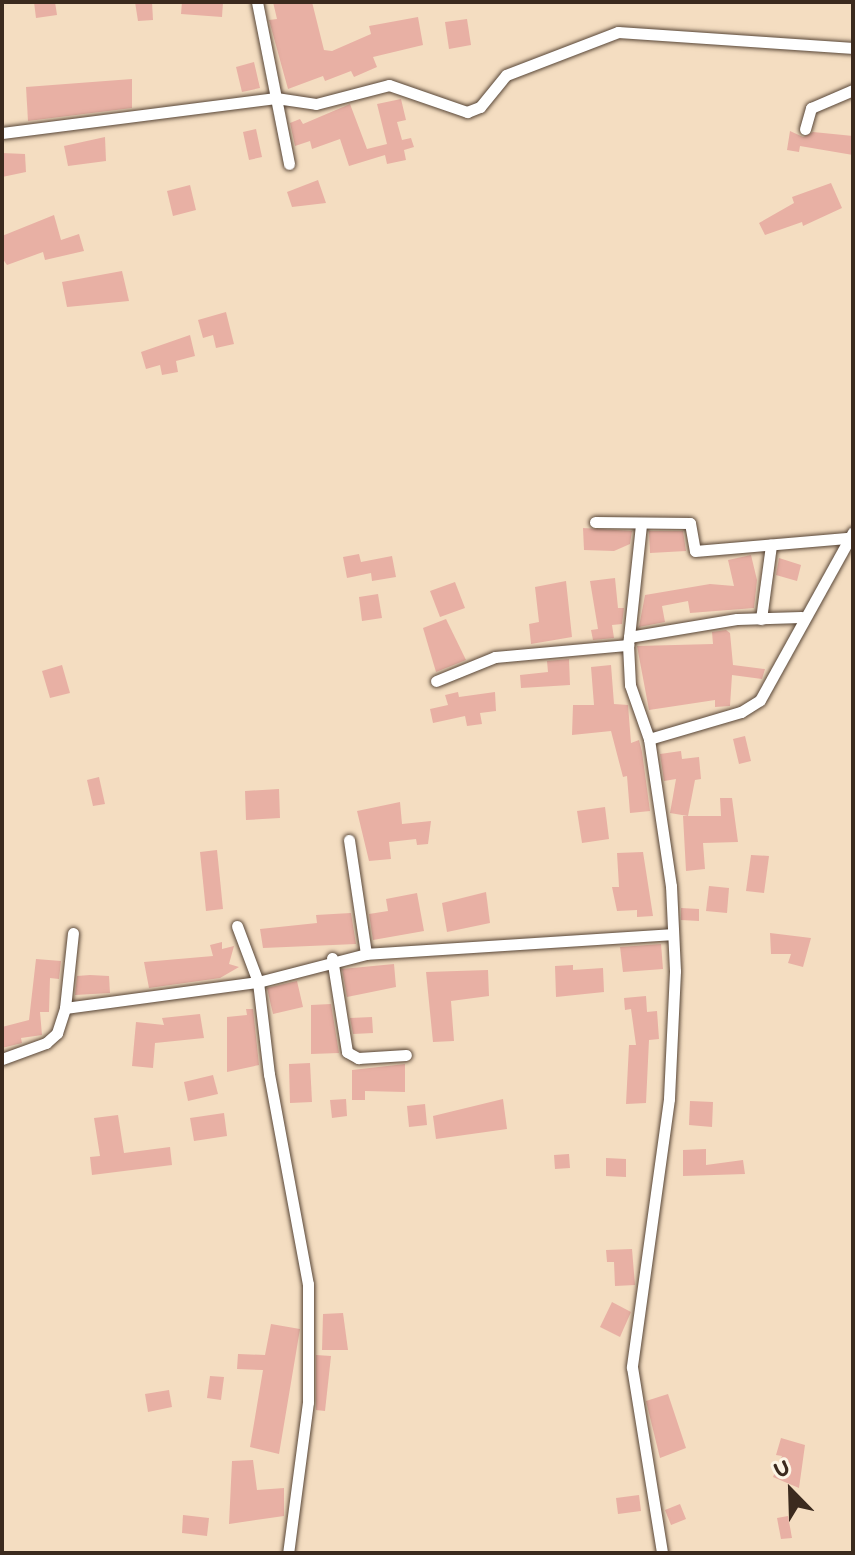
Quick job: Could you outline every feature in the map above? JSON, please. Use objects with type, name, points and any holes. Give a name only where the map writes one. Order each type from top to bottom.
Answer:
[{"type":"street","points":[[257,2],[289,164]]},
{"type":"street","points":[[2,133],[276,98],[316,104],[395,85],[453,111],[471,111],[506,75],[605,36],[633,31],[853,48]]},
{"type":"street","points":[[805,129],[811,108],[853,90]]},
{"type":"street","points":[[595,522],[641,525],[690,523],[695,551],[850,535]]},
{"type":"street","points":[[641,525],[629,641],[630,685],[649,739],[671,886],[676,1030],[632,1367],[634,1400],[662,1553]]},
{"type":"street","points":[[649,739],[751,707],[772,678],[801,617],[850,535]]},
{"type":"street","points":[[761,619],[771,545]]},
{"type":"street","points":[[436,681],[495,657],[629,641],[761,619],[801,617]]},
{"type":"street","points":[[349,840],[366,954]]},
{"type":"street","points":[[237,926],[258,982],[269,1074],[308,1284],[308,1402],[288,1553]]},
{"type":"street","points":[[2,1059],[46,1043],[57,1033],[65,1008],[73,933]]},
{"type":"street","points":[[65,1008],[258,982],[332,958],[672,934]]},
{"type":"street","points":[[332,958],[347,1052],[358,1058],[406,1055]]},
{"type":"building","points":[[34,2],[55,2],[57,15],[36,18]]},
{"type":"building","points":[[135,2],[152,2],[153,20],[138,21]]},
{"type":"building","points":[[182,2],[223,2],[222,17],[181,14]]},
{"type":"building","points":[[273,2],[312,2],[324,50],[332,51],[371,34],[369,26],[418,17],[423,45],[373,57],[377,67],[354,77],[351,71],[325,81],[323,76],[288,89],[269,20],[277,19]]},
{"type":"building","points":[[467,19],[471,45],[449,49],[445,22]]},
{"type":"building","points":[[254,62],[260,88],[242,92],[236,67]]},
{"type":"building","points":[[132,79],[132,108],[28,121],[26,87]]},
{"type":"building","points":[[401,99],[406,120],[397,122],[402,140],[411,138],[414,147],[404,150],[406,160],[387,164],[385,155],[349,166],[340,139],[312,149],[310,141],[295,146],[290,123],[300,119],[303,124],[350,104],[367,149],[387,144],[377,104]]},
{"type":"building","points":[[256,129],[262,157],[249,160],[243,132]]},
{"type":"building","points":[[790,131],[803,137],[813,132],[853,136],[853,155],[800,146],[799,152],[787,150]]},
{"type":"building","points":[[105,137],[106,161],[68,166],[64,146]]},
{"type":"building","points":[[2,153],[25,154],[26,172],[2,177]]},
{"type":"building","points":[[318,180],[326,203],[292,207],[287,192]]},
{"type":"building","points":[[831,183],[842,208],[803,226],[802,222],[765,235],[759,223],[794,203],[792,197]]},
{"type":"building","points":[[190,185],[196,210],[173,216],[167,191]]},
{"type":"building","points":[[54,215],[61,240],[79,234],[84,251],[45,260],[43,252],[7,265],[2,258],[2,236]]},
{"type":"building","points":[[122,271],[129,301],[67,307],[62,282]]},
{"type":"building","points":[[226,312],[234,344],[216,348],[213,335],[203,338],[198,320]]},
{"type":"building","points":[[190,335],[195,356],[176,361],[178,372],[162,375],[160,365],[146,369],[141,352]]},
{"type":"building","points":[[583,528],[632,531],[630,544],[614,551],[584,550]]},
{"type":"building","points":[[649,531],[683,531],[686,551],[650,553]]},
{"type":"building","points":[[359,554],[361,562],[392,556],[396,577],[372,581],[371,573],[347,578],[343,557]]},
{"type":"building","points":[[751,555],[757,580],[754,608],[690,613],[688,601],[662,606],[665,622],[639,627],[645,595],[710,584],[734,586],[728,560]]},
{"type":"building","points":[[779,558],[801,565],[797,581],[776,575]]},
{"type":"building","points":[[615,578],[618,608],[624,608],[622,624],[612,625],[614,638],[593,640],[591,630],[598,629],[590,581]]},
{"type":"building","points":[[566,581],[572,637],[531,644],[529,624],[539,622],[535,587]]},
{"type":"building","points":[[455,582],[465,608],[440,617],[430,591]]},
{"type":"building","points":[[378,594],[382,618],[362,621],[359,597]]},
{"type":"building","points":[[446,619],[466,660],[436,672],[423,628]]},
{"type":"building","points":[[726,630],[730,633],[733,665],[765,669],[762,679],[732,675],[730,706],[715,707],[715,700],[649,710],[637,646],[713,644],[712,632]]},
{"type":"building","points":[[569,659],[570,685],[521,688],[520,675],[548,672],[547,661]]},
{"type":"building","points":[[62,665],[70,693],[50,698],[42,671]]},
{"type":"building","points":[[611,665],[614,704],[628,705],[631,743],[639,740],[650,811],[630,813],[627,776],[623,777],[611,731],[572,735],[573,705],[594,705],[591,667]]},
{"type":"building","points":[[458,692],[459,697],[495,692],[496,711],[480,713],[482,724],[467,726],[465,716],[433,723],[430,709],[448,705],[445,695]]},
{"type":"building","points":[[745,736],[751,761],[739,764],[733,739]]},
{"type":"building","points":[[681,751],[682,759],[699,757],[701,779],[695,780],[688,816],[670,813],[676,779],[664,781],[660,754]]},
{"type":"building","points":[[99,777],[105,804],[93,806],[87,780]]},
{"type":"building","points":[[279,789],[280,818],[246,820],[245,791]]},
{"type":"building","points":[[720,798],[732,798],[738,842],[703,843],[705,869],[686,871],[683,816],[721,816]]},
{"type":"building","points":[[400,802],[402,824],[431,821],[428,844],[417,845],[416,839],[389,842],[391,859],[369,861],[357,811]]},
{"type":"building","points":[[605,807],[609,839],[582,843],[577,811]]},
{"type":"building","points":[[217,850],[223,909],[206,911],[200,852]]},
{"type":"building","points":[[643,852],[653,916],[637,917],[637,910],[617,911],[612,887],[619,887],[617,853]]},
{"type":"building","points":[[751,855],[769,856],[764,893],[746,891]]},
{"type":"building","points":[[709,886],[729,888],[727,913],[706,911]]},
{"type":"building","points":[[486,892],[490,923],[447,932],[442,903]]},
{"type":"building","points":[[417,893],[424,931],[373,940],[369,914],[388,911],[386,899]]},
{"type":"building","points":[[681,908],[699,909],[699,921],[681,920]]},
{"type":"building","points":[[351,913],[356,944],[263,948],[260,929],[317,923],[316,915]]},
{"type":"building","points":[[770,933],[811,938],[803,967],[788,963],[791,954],[771,954]]},
{"type":"building","points":[[222,942],[222,949],[234,946],[229,964],[239,967],[220,978],[149,988],[144,962],[213,956],[210,945]]},
{"type":"building","points":[[661,944],[663,969],[623,972],[620,947]]},
{"type":"building","points":[[36,959],[61,961],[59,979],[50,978],[49,1012],[40,1012],[42,1035],[21,1038],[22,1043],[2,1048],[2,1027],[29,1020]]},
{"type":"building","points":[[394,964],[396,987],[347,997],[342,969]]},
{"type":"building","points":[[573,965],[573,970],[603,968],[604,992],[556,997],[555,966]]},
{"type":"building","points":[[488,970],[489,996],[451,1001],[454,1041],[433,1042],[426,972]]},
{"type":"building","points":[[77,976],[109,976],[110,993],[75,995]]},
{"type":"building","points":[[297,981],[303,1007],[273,1014],[267,988]]},
{"type":"building","points":[[646,996],[647,1012],[657,1011],[659,1039],[649,1040],[646,1103],[626,1104],[629,1045],[636,1045],[631,1009],[625,1010],[624,998]]},
{"type":"building","points":[[331,1004],[339,1053],[311,1054],[311,1005]]},
{"type":"building","points":[[246,1009],[253,1009],[259,1065],[227,1072],[227,1017],[247,1015]]},
{"type":"building","points":[[200,1014],[204,1038],[155,1043],[153,1068],[132,1066],[136,1022],[164,1025],[162,1018]]},
{"type":"building","points":[[372,1017],[373,1033],[353,1034],[350,1018]]},
{"type":"building","points":[[310,1063],[312,1102],[290,1103],[289,1064]]},
{"type":"building","points":[[405,1064],[405,1092],[365,1091],[365,1100],[352,1100],[352,1070]]},
{"type":"building","points":[[213,1075],[218,1094],[188,1101],[184,1082]]},
{"type":"building","points":[[346,1099],[347,1116],[332,1118],[330,1100]]},
{"type":"building","points":[[503,1099],[507,1129],[436,1139],[433,1116]]},
{"type":"building","points":[[690,1101],[713,1102],[712,1127],[689,1125]]},
{"type":"building","points":[[425,1104],[427,1125],[409,1127],[407,1106]]},
{"type":"building","points":[[224,1113],[227,1136],[194,1141],[190,1118]]},
{"type":"building","points":[[118,1115],[124,1153],[170,1147],[172,1165],[92,1175],[90,1157],[100,1156],[94,1118]]},
{"type":"building","points":[[706,1149],[706,1165],[743,1160],[745,1174],[683,1176],[683,1150]]},
{"type":"building","points":[[569,1154],[570,1168],[555,1169],[554,1155]]},
{"type":"building","points":[[606,1158],[626,1159],[626,1177],[606,1176]]},
{"type":"building","points":[[632,1249],[635,1285],[615,1286],[614,1262],[607,1262],[606,1250]]},
{"type":"building","points":[[612,1302],[631,1312],[620,1337],[600,1327]]},
{"type":"building","points":[[343,1313],[348,1350],[322,1350],[323,1314]]},
{"type":"building","points":[[271,1324],[300,1329],[279,1454],[250,1447],[263,1370],[237,1369],[238,1354],[265,1355]]},
{"type":"building","points":[[316,1355],[331,1356],[325,1411],[316,1410]]},
{"type":"building","points":[[210,1376],[224,1377],[221,1400],[207,1398]]},
{"type":"building","points":[[169,1390],[172,1407],[148,1412],[145,1394]]},
{"type":"building","points":[[668,1394],[686,1448],[660,1458],[646,1401]]},
{"type":"building","points":[[781,1438],[805,1445],[799,1488],[773,1477],[782,1456],[776,1455]]},
{"type":"building","points":[[253,1460],[257,1490],[284,1488],[284,1516],[229,1524],[232,1461]]},
{"type":"building","points":[[639,1495],[641,1511],[618,1514],[616,1498]]},
{"type":"building","points":[[680,1504],[686,1519],[671,1525],[665,1510]]},
{"type":"building","points":[[183,1515],[209,1518],[207,1536],[182,1533]]},
{"type":"building","points":[[788,1516],[792,1538],[781,1539],[777,1518]]}]
